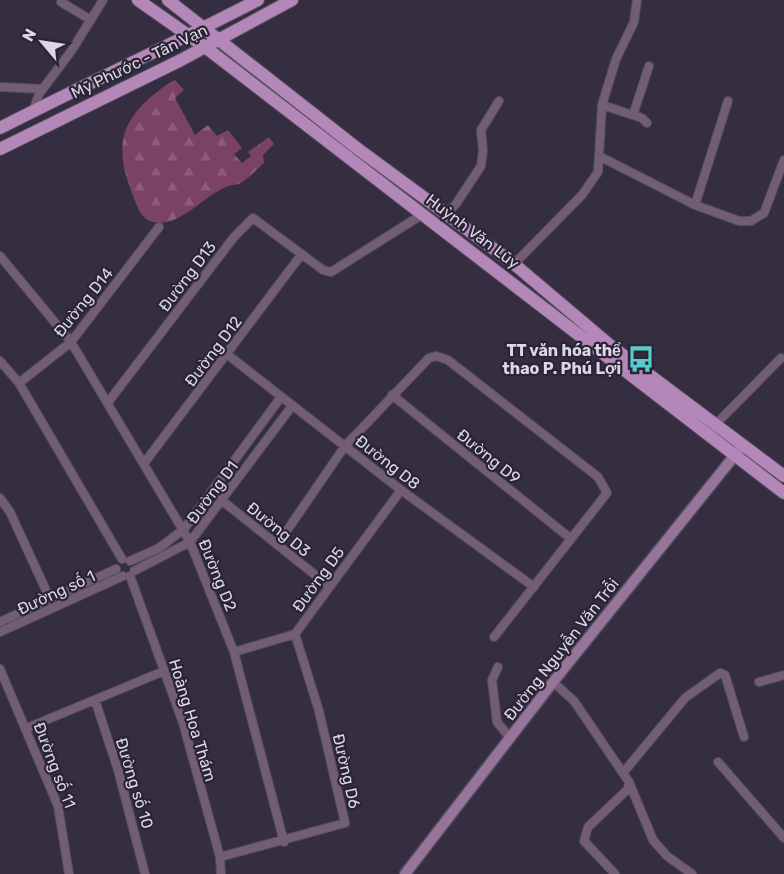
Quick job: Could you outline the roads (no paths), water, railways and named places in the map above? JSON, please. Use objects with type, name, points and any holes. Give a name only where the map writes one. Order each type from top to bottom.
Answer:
[{"type":"main road","name":"Huỳnh Văn Lũy","points":[[138,0],[206,47],[423,214],[739,450],[783,474]]},
{"type":"main road","name":"Huỳnh Văn Lũy","points":[[168,0],[358,149],[514,264],[612,346],[716,424],[739,450],[784,493]]},
{"type":"main road","name":"Mỹ Phước - Tân Vạn","points":[[0,128],[108,73],[190,36],[258,0]]},
{"type":"main road","name":"Mỹ Phước - Tân Vạn","points":[[0,149],[206,47],[292,0]]},
{"type":"street","points":[[33,111],[42,89],[104,0]]},
{"type":"street","points":[[514,264],[582,195],[598,172],[603,105],[616,59],[634,22],[637,0]]},
{"type":"street","points":[[60,2],[91,20]]},
{"type":"street","points":[[633,115],[650,66]]},
{"type":"street","points":[[0,87],[42,89]]},
{"type":"street","points":[[446,214],[456,204],[481,166],[481,130],[499,101]]},
{"type":"street","points":[[695,205],[728,101]]},
{"type":"street","points":[[603,105],[633,115],[647,123]]},
{"type":"street","points":[[599,156],[695,205],[739,221],[752,221],[764,213],[784,160]]},
{"type":"street","points":[[302,255],[323,270],[337,270],[423,214]]},
{"type":"street","name":"Đường D13","points":[[109,401],[234,237],[253,218],[302,255]]},
{"type":"street","name":"Đường D14","points":[[19,383],[71,342],[159,227]]},
{"type":"street","name":"Đường D12","points":[[145,462],[302,255]]},
{"type":"street","name":"Đường D2","points":[[0,256],[71,342],[109,401],[190,542],[234,652],[284,842]]},
{"type":"street","name":"Đường D8","points":[[228,355],[400,490],[534,587]]},
{"type":"street","points":[[277,545],[345,446],[392,395],[429,358],[436,356],[448,360],[598,477],[607,493],[494,637]]},
{"type":"street","points":[[716,424],[781,358]]},
{"type":"street","points":[[0,361],[19,383],[126,560],[118,561],[116,569],[129,574]]},
{"type":"street","name":"Đường D9","points":[[392,395],[570,538]]},
{"type":"street","name":"Đường D1","points":[[126,560],[159,548],[184,530],[281,397]]},
{"type":"street","name":"Đường D1","points":[[129,574],[190,542],[292,406]]},
{"type":"street","points":[[253,438],[263,444]]},
{"type":"street","name":"Đường Nguyễn Văn Trỗi","points":[[405,874],[553,682],[739,450]]},
{"type":"street","name":"Đường D5","points":[[234,652],[295,634],[400,490]]},
{"type":"street","name":"Đường D3","points":[[212,494],[329,586]]},
{"type":"street","points":[[0,498],[10,512],[50,599]]},
{"type":"street","name":"Hoàng Hoa Thám","points":[[126,560],[134,566],[129,574],[183,723],[220,857],[221,874]]},
{"type":"street","name":"Đường số 1","points":[[0,622],[116,569]]},
{"type":"street","name":"Đường số 1","points":[[0,632],[129,574]]},
{"type":"street","name":"Đường D6","points":[[220,857],[284,842],[345,823],[319,711],[295,634]]},
{"type":"street","points":[[498,667],[492,680],[497,722],[510,738]]},
{"type":"street","name":"Đường số 11","points":[[0,669],[27,728],[58,806],[69,874]]},
{"type":"street","points":[[27,728],[164,671]]},
{"type":"street","points":[[623,773],[685,698],[722,672],[725,675],[744,737]]},
{"type":"street","points":[[759,682],[784,675]]},
{"type":"street","points":[[553,682],[574,701],[629,782],[653,840],[667,856],[692,874]]},
{"type":"street","name":"Đường số 10","points":[[95,700],[118,770],[145,874]]},
{"type":"street","points":[[718,762],[784,838]]},
{"type":"street","points":[[615,874],[584,841],[584,834],[588,827],[628,789],[629,782]]},
{"type":"place","name":"TT văn hóa thể thao P. Phú Lợi","points":[[641,359]]}]
